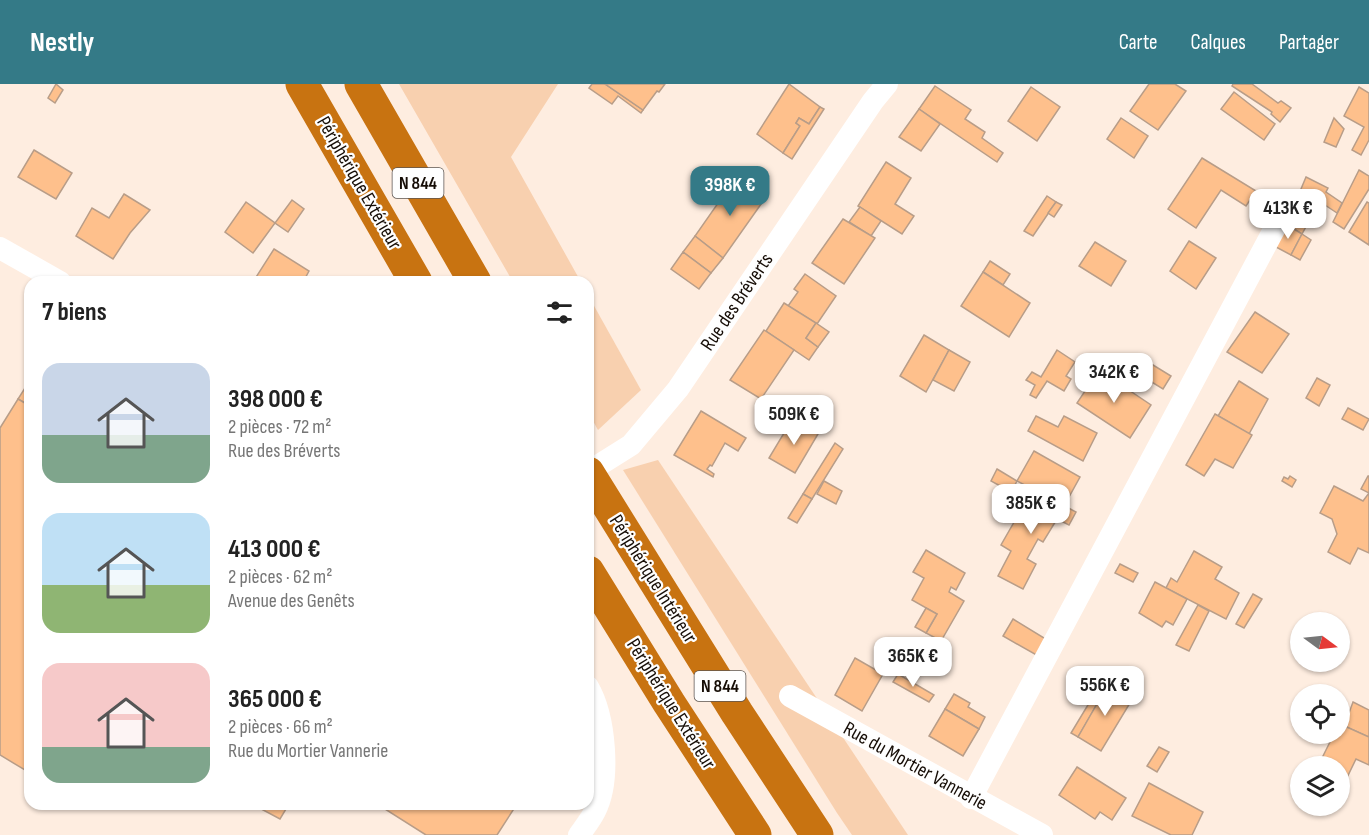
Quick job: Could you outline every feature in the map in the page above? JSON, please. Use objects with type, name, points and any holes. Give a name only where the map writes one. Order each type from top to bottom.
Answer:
[{"type":"highway","name":"Périphérique Extérieur","points":[[302,84],[413,276]]},
{"type":"highway","name":"N 844","points":[[361,84],[472,276]]},
{"type":"highway","name":"Périphérique Intérieur","points":[[594,483],[737,713],[817,835]]},
{"type":"highway","name":"Périphérique Extérieur","points":[[594,582],[755,835]]},
{"type":"street","name":"Rue des Bréverts","points":[[594,469],[631,445],[678,389],[873,101],[887,84]]},
{"type":"street","points":[[971,798],[1286,209]]},
{"type":"street","points":[[0,248],[49,276]]},
{"type":"street","name":"Rue du Mortier Vannerie","points":[[790,696],[971,798],[1042,835]]},
{"type":"street","points":[[579,835],[596,809],[605,769],[603,731],[594,700]]},
{"type":"shaded area","points":[[399,84],[558,84],[511,157],[578,276],[510,276]]},
{"type":"shaded area","points":[[594,306],[641,390],[598,430],[594,423]]},
{"type":"shaded area","points":[[658,460],[908,835],[852,835],[837,813],[623,470]]},
{"type":"building","points":[[56,84],[63,90],[55,103],[48,98]]},
{"type":"building","points":[[592,84],[605,84],[643,110],[641,113],[618,96],[612,104],[589,88]]},
{"type":"building","points":[[605,84],[665,84],[643,110]]},
{"type":"building","points":[[789,84],[820,107],[809,124],[799,118],[796,123],[800,126],[783,153],[757,134]]},
{"type":"building","points":[[1149,84],[1175,84],[1186,91],[1158,130],[1130,111]]},
{"type":"building","points":[[1233,84],[1252,84],[1278,103],[1281,101],[1291,108],[1280,122],[1271,114],[1272,112],[1232,86]]},
{"type":"building","points":[[935,86],[971,110],[965,119],[985,132],[982,138],[1003,153],[997,162],[919,109]]},
{"type":"building","points":[[1031,87],[1060,107],[1037,141],[1008,121]]},
{"type":"building","points":[[1359,87],[1369,93],[1369,140],[1361,155],[1352,150],[1364,127],[1344,116]]},
{"type":"building","points":[[1234,92],[1275,124],[1264,140],[1221,109]]},
{"type":"building","points":[[820,107],[824,109],[792,159],[783,153],[800,126],[796,123],[799,118],[809,124]]},
{"type":"building","points":[[919,109],[940,124],[921,151],[899,137]]},
{"type":"building","points":[[1121,118],[1148,136],[1134,158],[1107,139]]},
{"type":"building","points":[[1334,118],[1344,129],[1336,147],[1324,142]]},
{"type":"building","points":[[34,150],[72,173],[56,199],[18,177]]},
{"type":"building","points":[[1202,158],[1256,191],[1246,206],[1221,190],[1196,228],[1168,209]]},
{"type":"building","points":[[886,162],[911,178],[895,204],[914,216],[902,234],[858,206]]},
{"type":"building","points":[[1359,170],[1369,176],[1369,189],[1344,229],[1333,222]]},
{"type":"building","points":[[737,176],[766,197],[723,258],[695,236]]},
{"type":"building","points":[[1306,177],[1328,188],[1326,192],[1342,203],[1337,213],[1301,189]]},
{"type":"building","points":[[124,194],[150,210],[130,233],[113,259],[76,236],[92,208],[109,218]]},
{"type":"building","points":[[1047,196],[1056,202],[1033,236],[1024,231]]},
{"type":"building","points":[[292,200],[304,209],[288,232],[275,223]]},
{"type":"building","points":[[246,202],[275,223],[253,253],[225,232]]},
{"type":"building","points":[[1056,202],[1062,205],[1054,217],[1048,213]]},
{"type":"building","points":[[1367,202],[1369,203],[1369,245],[1349,232]]},
{"type":"building","points":[[860,207],[881,221],[871,236],[849,222]]},
{"type":"building","points":[[1295,215],[1308,223],[1302,234],[1289,226]]},
{"type":"building","points":[[843,219],[875,238],[844,284],[812,263]]},
{"type":"building","points":[[1286,224],[1302,234],[1291,255],[1274,246]]},
{"type":"building","points":[[1302,234],[1311,240],[1300,260],[1291,255]]},
{"type":"building","points":[[695,236],[723,258],[711,273],[683,252]]},
{"type":"building","points":[[1189,241],[1216,258],[1196,289],[1170,271]]},
{"type":"building","points":[[1095,242],[1126,261],[1111,286],[1079,266]]},
{"type":"building","points":[[274,249],[309,271],[306,276],[257,276]]},
{"type":"building","points":[[683,252],[711,273],[699,289],[671,269]]},
{"type":"building","points":[[990,261],[1010,274],[1003,285],[983,272]]},
{"type":"building","points":[[983,272],[1030,303],[1009,337],[961,306]]},
{"type":"building","points":[[805,274],[836,296],[817,324],[788,306],[798,292],[794,289]]},
{"type":"building","points":[[784,303],[816,323],[806,338],[818,347],[809,360],[766,331]]},
{"type":"building","points":[[1255,312],[1289,334],[1262,373],[1227,352]]},
{"type":"building","points":[[816,323],[829,332],[818,347],[806,338]]},
{"type":"building","points":[[764,330],[794,350],[761,399],[730,380]]},
{"type":"building","points":[[924,335],[949,350],[926,392],[900,376]]},
{"type":"building","points":[[949,350],[970,362],[954,391],[933,380]]},
{"type":"building","points":[[1057,350],[1075,362],[1066,376],[1071,379],[1064,391],[1047,381],[1036,398],[1030,395],[1035,385],[1026,380],[1032,372],[1041,377]]},
{"type":"building","points":[[1140,357],[1171,376],[1163,389],[1132,370]]},
{"type":"building","points":[[1099,370],[1151,405],[1130,438],[1077,403]]},
{"type":"building","points":[[1317,378],[1330,385],[1319,406],[1306,398]]},
{"type":"building","points":[[1239,381],[1268,399],[1249,434],[1218,416]]},
{"type":"building","points":[[24,390],[24,402],[18,399]]},
{"type":"building","points":[[18,399],[24,402],[24,769],[0,755],[0,428]]},
{"type":"building","points":[[1348,408],[1369,419],[1363,430],[1342,419]]},
{"type":"building","points":[[701,411],[746,438],[738,451],[725,443],[712,466],[710,465],[707,469],[714,474],[713,477],[674,455]]},
{"type":"building","points":[[1215,414],[1252,435],[1233,468],[1215,459],[1204,476],[1186,465]]},
{"type":"building","points":[[1036,416],[1058,427],[1064,416],[1097,433],[1083,461],[1028,431]]},
{"type":"building","points":[[793,418],[818,434],[795,473],[769,458]]},
{"type":"building","points":[[835,443],[843,449],[812,499],[803,494]]},
{"type":"building","points":[[1034,451],[1080,477],[1064,506],[1017,481]]},
{"type":"building","points":[[997,469],[1017,481],[1011,492],[991,481]]},
{"type":"building","points":[[1290,476],[1296,480],[1292,487],[1282,481],[1284,477],[1288,479]]},
{"type":"building","points":[[1369,476],[1369,493],[1361,489]]},
{"type":"building","points":[[824,481],[842,491],[836,504],[817,494]]},
{"type":"building","points":[[1334,486],[1363,501],[1369,493],[1369,553],[1358,548],[1350,564],[1328,552],[1337,534],[1332,519],[1320,513]]},
{"type":"building","points":[[1033,489],[1076,512],[1069,525],[1057,519],[1043,542],[1038,539],[1027,559],[1036,564],[1023,589],[998,576],[1011,551],[1001,545]]},
{"type":"building","points":[[803,494],[812,499],[797,523],[788,518]]},
{"type":"building","points":[[926,550],[965,573],[956,590],[951,587],[949,592],[964,601],[941,641],[926,633],[937,614],[912,600],[924,578],[913,572]]},
{"type":"building","points":[[1194,551],[1222,567],[1215,579],[1239,593],[1226,619],[1166,588],[1171,578],[1177,582]]},
{"type":"building","points":[[1120,564],[1138,573],[1133,582],[1115,573]]},
{"type":"building","points":[[1155,582],[1187,599],[1173,625],[1166,621],[1162,627],[1139,613]]},
{"type":"building","points":[[1253,594],[1262,599],[1244,628],[1236,624]]},
{"type":"building","points":[[1198,605],[1209,611],[1189,651],[1176,645]]},
{"type":"building","points":[[926,608],[937,614],[926,633],[915,627]]},
{"type":"building","points":[[1013,619],[1049,641],[1040,657],[1003,636]]},
{"type":"building","points":[[855,658],[883,674],[862,711],[835,695]]},
{"type":"building","points":[[898,674],[934,695],[929,702],[893,682]]},
{"type":"building","points":[[1103,680],[1109,683],[1078,737],[1071,733]]},
{"type":"building","points":[[1109,683],[1133,698],[1101,751],[1078,737]]},
{"type":"building","points":[[954,694],[970,703],[968,707],[985,717],[979,729],[945,709]]},
{"type":"building","points":[[1353,702],[1369,710],[1369,737],[1350,728],[1350,710]]},
{"type":"building","points":[[945,709],[979,729],[963,756],[929,736]]},
{"type":"building","points":[[1350,728],[1369,737],[1369,765],[1356,759],[1350,771],[1350,756],[1323,756],[1329,744],[1350,744]]},
{"type":"building","points":[[1159,747],[1169,752],[1157,772],[1147,766]]},
{"type":"building","points":[[1077,767],[1126,798],[1112,820],[1100,812],[1095,819],[1059,795]]},
{"type":"building","points":[[1149,783],[1203,812],[1192,835],[1171,835],[1132,816]]},
{"type":"building","points":[[263,810],[285,810],[280,819]]},
{"type":"building","points":[[386,810],[513,810],[497,835],[426,835]]}]
